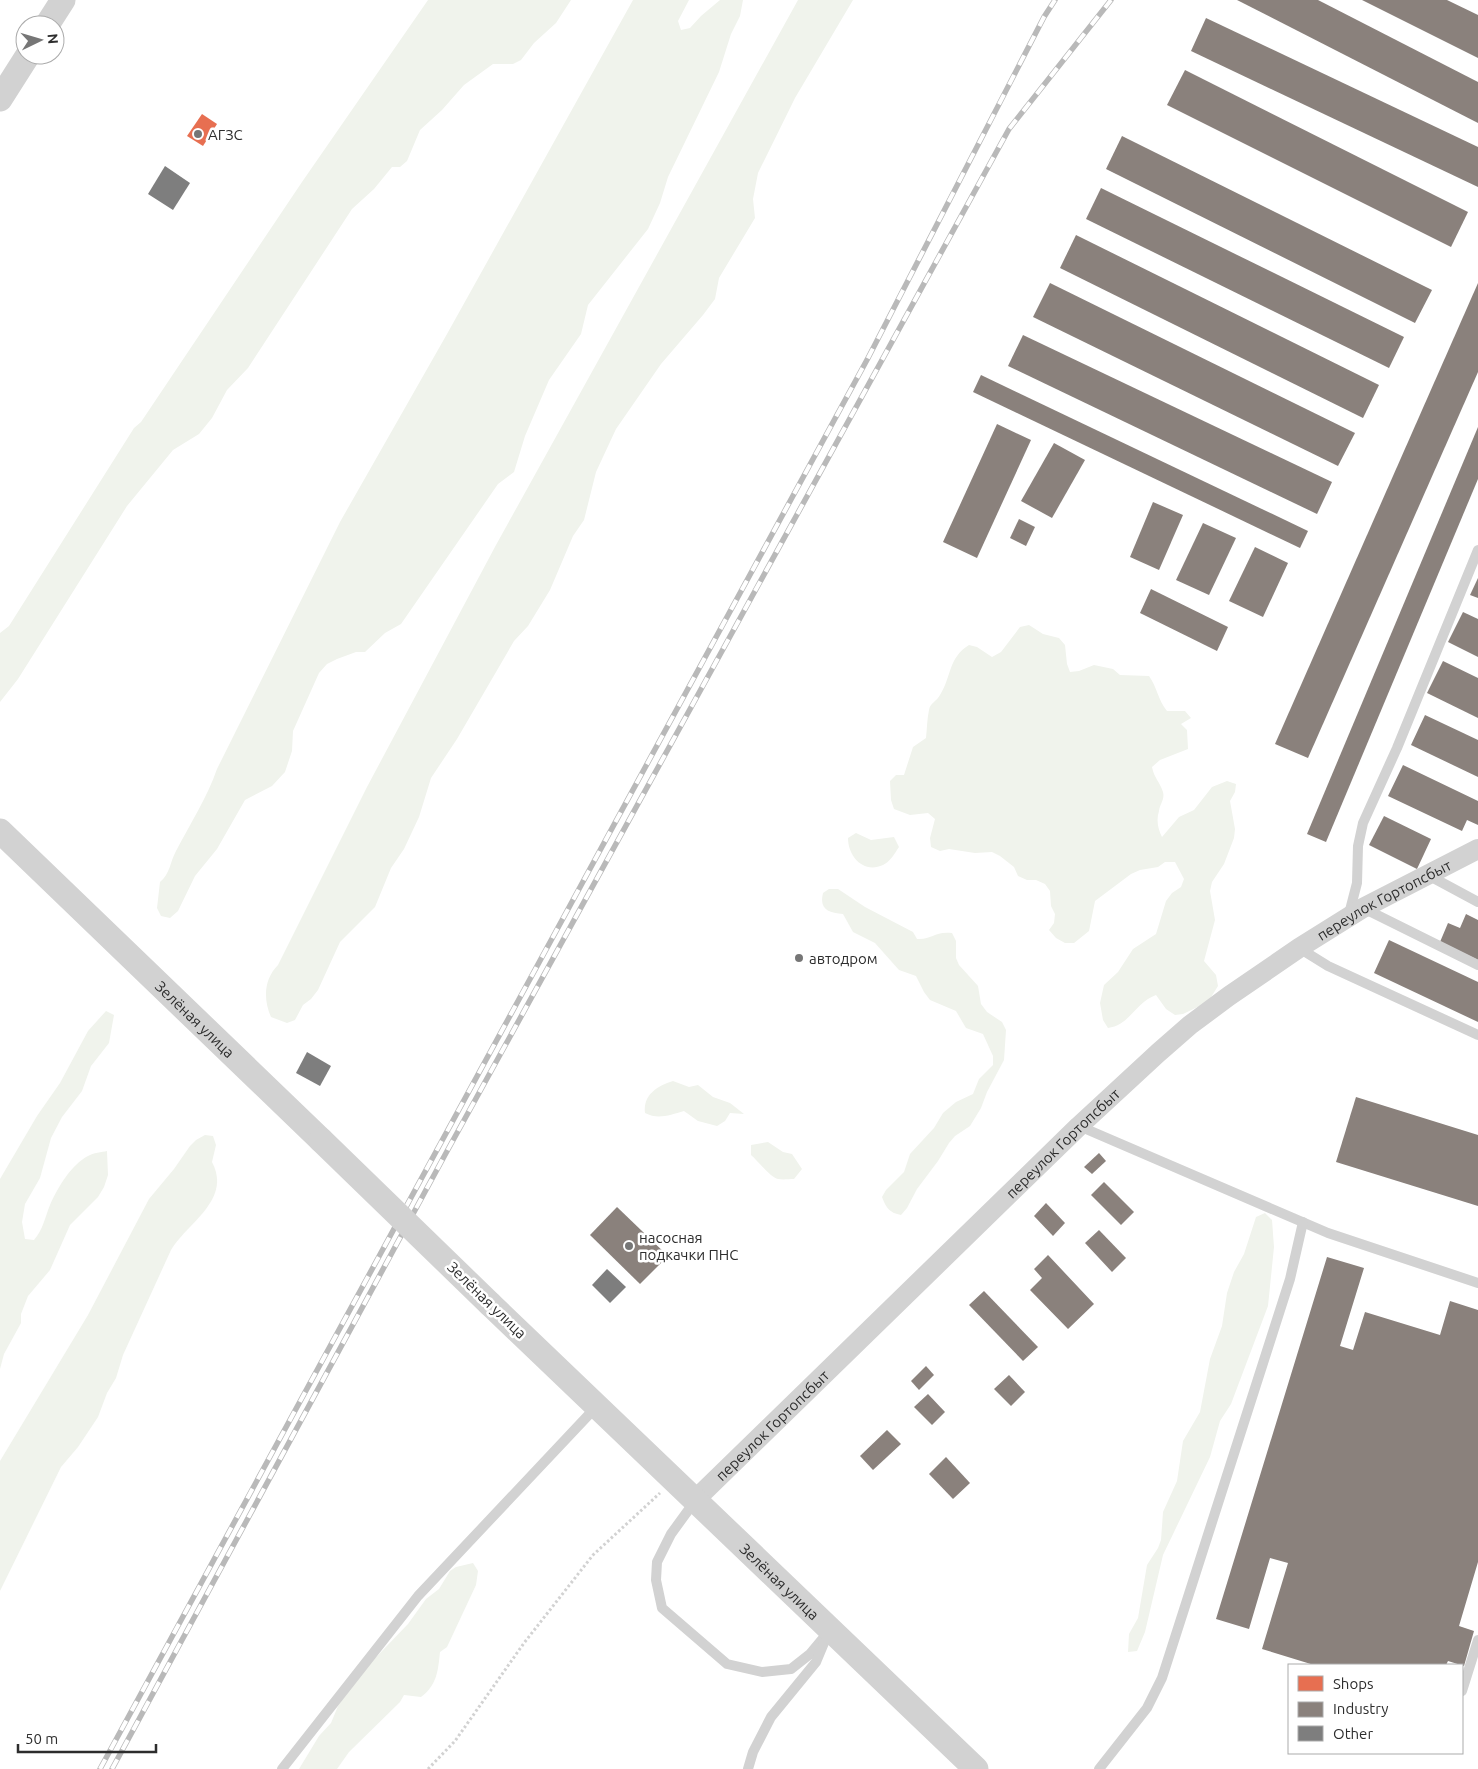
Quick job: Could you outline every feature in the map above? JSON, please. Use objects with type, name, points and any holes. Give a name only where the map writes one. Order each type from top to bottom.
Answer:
[{"type":"street","points":[[53,15],[62,0]]},
{"type":"street","points":[[0,99],[22,65]]},
{"type":"street","name":"Зелёная улица","points":[[0,831],[976,1769]]},
{"type":"street","name":"переулок Гортопсбыт","points":[[696,1499],[1079,1126],[1190,1025],[1299,948],[1356,913],[1426,874],[1478,849]]},
{"type":"lane","points":[[1478,550],[1397,748],[1363,823],[1358,846],[1356,913],[1478,965]]},
{"type":"lane","points":[[1426,874],[1478,902]]},
{"type":"lane","points":[[1299,948],[1328,966],[1478,1035]]},
{"type":"lane","points":[[1079,1126],[1328,1234],[1478,1283]]},
{"type":"lane","points":[[1099,1769],[1147,1708],[1162,1678],[1284,1298],[1303,1222]]},
{"type":"lane","points":[[282,1769],[418,1596],[598,1406]]},
{"type":"lane","points":[[696,1499],[671,1534],[658,1562],[656,1580],[662,1608],[727,1664],[762,1672],[791,1669],[810,1654],[830,1629]]},
{"type":"lane","points":[[748,1769],[753,1752],[771,1717],[816,1662],[830,1629]]},
{"type":"lane","points":[[1463,1688],[1478,1640]]},
{"type":"path","points":[[428,1769],[455,1742],[524,1643],[593,1555],[674,1479]]},
{"type":"shaded area","points":[[428,0],[571,0],[556,23],[534,43],[521,60],[513,64],[493,64],[464,85],[442,110],[420,130],[407,161],[400,167],[392,167],[374,189],[352,209],[248,368],[227,390],[212,418],[199,434],[173,450],[127,506],[18,679],[0,702],[0,633],[9,626],[134,428],[141,422],[302,182]]},
{"type":"shaded area","points":[[633,0],[689,0],[678,21],[681,30],[690,28],[720,0],[743,0],[740,16],[731,34],[719,72],[668,177],[660,203],[648,229],[588,305],[581,334],[549,380],[525,436],[514,472],[498,484],[401,624],[385,633],[365,652],[356,652],[337,659],[327,664],[319,673],[293,731],[292,751],[285,772],[272,786],[245,800],[217,849],[195,876],[178,911],[170,918],[161,916],[157,908],[160,882],[168,872],[176,851],[203,801],[217,769],[340,522]]},
{"type":"shaded area","points":[[798,0],[853,0],[795,98],[758,173],[753,199],[755,218],[719,278],[715,299],[661,364],[616,429],[596,472],[584,520],[573,536],[550,590],[528,626],[514,641],[457,739],[431,778],[419,817],[404,849],[391,868],[375,907],[340,942],[318,990],[303,1005],[295,1020],[287,1023],[271,1017],[266,996],[270,976],[278,965],[367,787],[496,545]]},
{"type":"shaded area","points":[[1029,625],[1043,634],[1059,638],[1065,645],[1070,672],[1079,671],[1094,665],[1113,669],[1120,675],[1149,676],[1167,711],[1185,711],[1191,718],[1181,724],[1187,730],[1188,749],[1160,760],[1152,767],[1163,795],[1158,818],[1162,837],[1179,817],[1194,810],[1212,787],[1227,781],[1236,784],[1235,792],[1230,801],[1235,829],[1234,838],[1224,864],[1212,882],[1210,891],[1215,920],[1204,961],[1216,975],[1218,986],[1208,1002],[1183,1014],[1175,1015],[1166,1009],[1156,995],[1149,998],[1122,1023],[1108,1028],[1103,1020],[1100,1003],[1104,985],[1118,972],[1133,949],[1156,934],[1166,901],[1172,893],[1181,887],[1184,879],[1175,862],[1165,862],[1158,867],[1140,870],[1131,874],[1095,901],[1089,931],[1074,943],[1065,943],[1056,938],[1049,930],[1054,923],[1055,914],[1051,906],[1050,891],[1045,884],[1018,876],[1014,867],[992,852],[975,853],[949,849],[940,851],[931,847],[930,838],[935,819],[928,813],[910,815],[894,809],[891,800],[890,781],[896,775],[904,775],[913,747],[926,738],[930,708],[944,688],[957,656],[969,645],[977,647],[992,657],[1001,652],[1020,627]]},
{"type":"shaded area","points":[[856,833],[871,840],[894,837],[899,847],[886,864],[869,867],[858,862],[851,851],[848,838]]},
{"type":"shaded area","points":[[829,889],[838,889],[865,907],[913,932],[917,939],[941,933],[952,933],[956,941],[956,958],[959,965],[978,986],[981,1004],[987,1012],[1002,1022],[1006,1030],[1004,1060],[987,1092],[981,1108],[970,1126],[955,1136],[949,1143],[901,1215],[891,1211],[885,1204],[882,1197],[886,1190],[904,1172],[910,1154],[934,1128],[943,1113],[956,1102],[973,1094],[979,1079],[993,1065],[993,1056],[983,1034],[966,1028],[956,1011],[930,1000],[916,976],[899,970],[875,943],[853,932],[843,914],[833,913],[826,909],[822,903],[822,898],[823,893]]},
{"type":"shaded area","points":[[106,1011],[114,1015],[109,1043],[91,1066],[82,1091],[62,1117],[51,1138],[40,1178],[25,1204],[22,1222],[25,1239],[34,1240],[37,1236],[61,1184],[82,1160],[92,1154],[107,1151],[108,1175],[98,1197],[70,1225],[50,1270],[28,1296],[21,1314],[21,1323],[4,1354],[0,1369],[0,1179],[37,1116],[60,1083],[88,1031]]},
{"type":"shaded area","points":[[673,1081],[689,1087],[698,1085],[713,1097],[730,1103],[744,1114],[730,1113],[725,1121],[717,1126],[698,1121],[684,1111],[659,1116],[645,1113],[646,1101],[652,1092]]},
{"type":"shaded area","points":[[205,1135],[213,1136],[216,1145],[212,1162],[217,1176],[216,1188],[212,1199],[171,1250],[123,1355],[116,1378],[107,1393],[98,1417],[78,1447],[61,1467],[0,1591],[0,1461],[88,1315],[149,1199],[190,1146]]},
{"type":"shaded area","points":[[768,1142],[783,1152],[792,1154],[802,1169],[794,1179],[775,1178],[751,1155],[751,1145]]},
{"type":"shaded area","points":[[1265,1213],[1272,1220],[1274,1247],[1268,1306],[1231,1404],[1220,1421],[1210,1457],[1163,1555],[1145,1632],[1137,1651],[1128,1652],[1129,1634],[1138,1618],[1147,1565],[1161,1540],[1163,1512],[1177,1481],[1183,1441],[1200,1412],[1210,1359],[1222,1326],[1227,1293],[1234,1272],[1244,1254],[1256,1217]]},
{"type":"shaded area","points":[[473,1563],[478,1571],[476,1585],[447,1647],[440,1652],[434,1682],[430,1688],[421,1697],[404,1695],[400,1702],[349,1752],[337,1769],[299,1769],[319,1736],[331,1723],[338,1706],[359,1675],[408,1624],[426,1599],[439,1589],[450,1571],[456,1567]]},
{"type":"building: Shops","points":[[202,114],[217,124],[203,146],[187,136]]},
{"type":"building: Industry","points":[[1237,0],[1318,0],[1478,82],[1478,123]]},
{"type":"building: Industry","points":[[1362,0],[1447,0],[1478,15],[1478,58]]},
{"type":"building: Industry","points":[[1206,18],[1478,147],[1478,187],[1191,51]]},
{"type":"building: Industry","points":[[1185,70],[1468,212],[1451,247],[1167,105]]},
{"type":"building: Industry","points":[[1122,136],[1432,290],[1415,323],[1106,169]]},
{"type":"building: Industry","points":[[1101,188],[1404,337],[1389,368],[1086,219]]},
{"type":"building: Industry","points":[[1076,235],[1379,385],[1363,418],[1060,268]]},
{"type":"building: Industry","points":[[1050,283],[1355,433],[1338,466],[1033,317]]},
{"type":"building: Industry","points":[[1478,283],[1478,372],[1308,758],[1275,744]]},
{"type":"building: Industry","points":[[1023,335],[1332,482],[1317,514],[1008,366]]},
{"type":"building: Industry","points":[[981,375],[1308,531],[1300,548],[973,392]]},
{"type":"building: Industry","points":[[997,424],[1031,440],[977,558],[943,542]]},
{"type":"building: Industry","points":[[1478,427],[1478,479],[1326,842],[1307,834]]},
{"type":"building: Industry","points":[[1054,443],[1085,460],[1052,518],[1021,501]]},
{"type":"building: Industry","points":[[1153,502],[1183,515],[1159,570],[1130,557]]},
{"type":"building: Industry","points":[[1019,519],[1035,527],[1026,546],[1010,538]]},
{"type":"building: Industry","points":[[1203,523],[1236,538],[1209,595],[1176,580]]},
{"type":"building: Industry","points":[[1255,547],[1288,563],[1263,617],[1229,601]]},
{"type":"building: Industry","points":[[1478,578],[1478,598],[1470,595]]},
{"type":"building: Industry","points":[[1151,589],[1228,627],[1217,651],[1140,613]]},
{"type":"building: Industry","points":[[1463,612],[1478,619],[1478,657],[1448,642]]},
{"type":"building: Industry","points":[[1443,661],[1478,678],[1478,718],[1427,693]]},
{"type":"building: Industry","points":[[1425,715],[1478,740],[1478,777],[1411,745]]},
{"type":"building: Industry","points":[[1403,765],[1478,801],[1478,825],[1467,820],[1462,831],[1388,796]]},
{"type":"building: Industry","points":[[1384,816],[1431,839],[1417,869],[1369,845]]},
{"type":"building: Industry","points":[[1466,914],[1478,920],[1478,960],[1440,942],[1448,923],[1460,928]]},
{"type":"building: Industry","points":[[1389,940],[1478,982],[1478,1022],[1374,973]]},
{"type":"building: Industry","points":[[1356,1097],[1478,1135],[1478,1206],[1336,1162]]},
{"type":"building: Industry","points":[[1099,1153],[1106,1161],[1092,1174],[1084,1167]]},
{"type":"building: Industry","points":[[1104,1182],[1134,1212],[1121,1225],[1091,1195]]},
{"type":"building: Industry","points":[[1046,1203],[1065,1223],[1053,1236],[1034,1216]]},
{"type":"building: Industry","name":"насосная подкачки ПНС","points":[[617,1207],[668,1256],[640,1284],[590,1235]]},
{"type":"building: Industry","points":[[1099,1230],[1126,1258],[1112,1272],[1085,1243]]},
{"type":"building: Industry","points":[[1048,1255],[1094,1304],[1068,1329],[1030,1290],[1042,1278],[1034,1269]]},
{"type":"building: Industry","points":[[1327,1257],[1364,1268],[1340,1346],[1353,1350],[1365,1312],[1440,1335],[1450,1301],[1478,1310],[1478,1562],[1459,1626],[1474,1631],[1464,1666],[1463,1664],[1448,1661],[1446,1664],[1311,1664],[1262,1649],[1288,1563],[1270,1558],[1249,1629],[1216,1619]]},
{"type":"building: Industry","points":[[984,1291],[1038,1347],[1023,1361],[969,1305]]},
{"type":"building: Industry","points":[[926,1366],[934,1375],[919,1390],[911,1381]]},
{"type":"building: Industry","points":[[1009,1375],[1025,1392],[1011,1406],[994,1389]]},
{"type":"building: Industry","points":[[928,1394],[945,1412],[932,1425],[914,1407]]},
{"type":"building: Industry","points":[[887,1430],[901,1444],[873,1470],[860,1456]]},
{"type":"building: Industry","points":[[946,1457],[970,1483],[953,1499],[929,1474]]},
{"type":"building: Other","points":[[165,166],[190,183],[173,210],[148,194]]},
{"type":"building: Other","points":[[307,1052],[331,1066],[320,1086],[296,1073]]},
{"type":"building: Other","points":[[607,1269],[626,1287],[610,1303],[592,1285]]},
{"type":"railway","points":[[100,1769],[868,358],[1044,17],[1055,0]]},
{"type":"railway","points":[[112,1769],[446,1153],[1009,129],[1111,0]]},
{"type":"place","name":"АГЗС","points":[[198,134]]},
{"type":"place","name":"автодром","points":[[799,958]]},
{"type":"place","name":"насосная подкачки ПНС","points":[[629,1246]]}]
